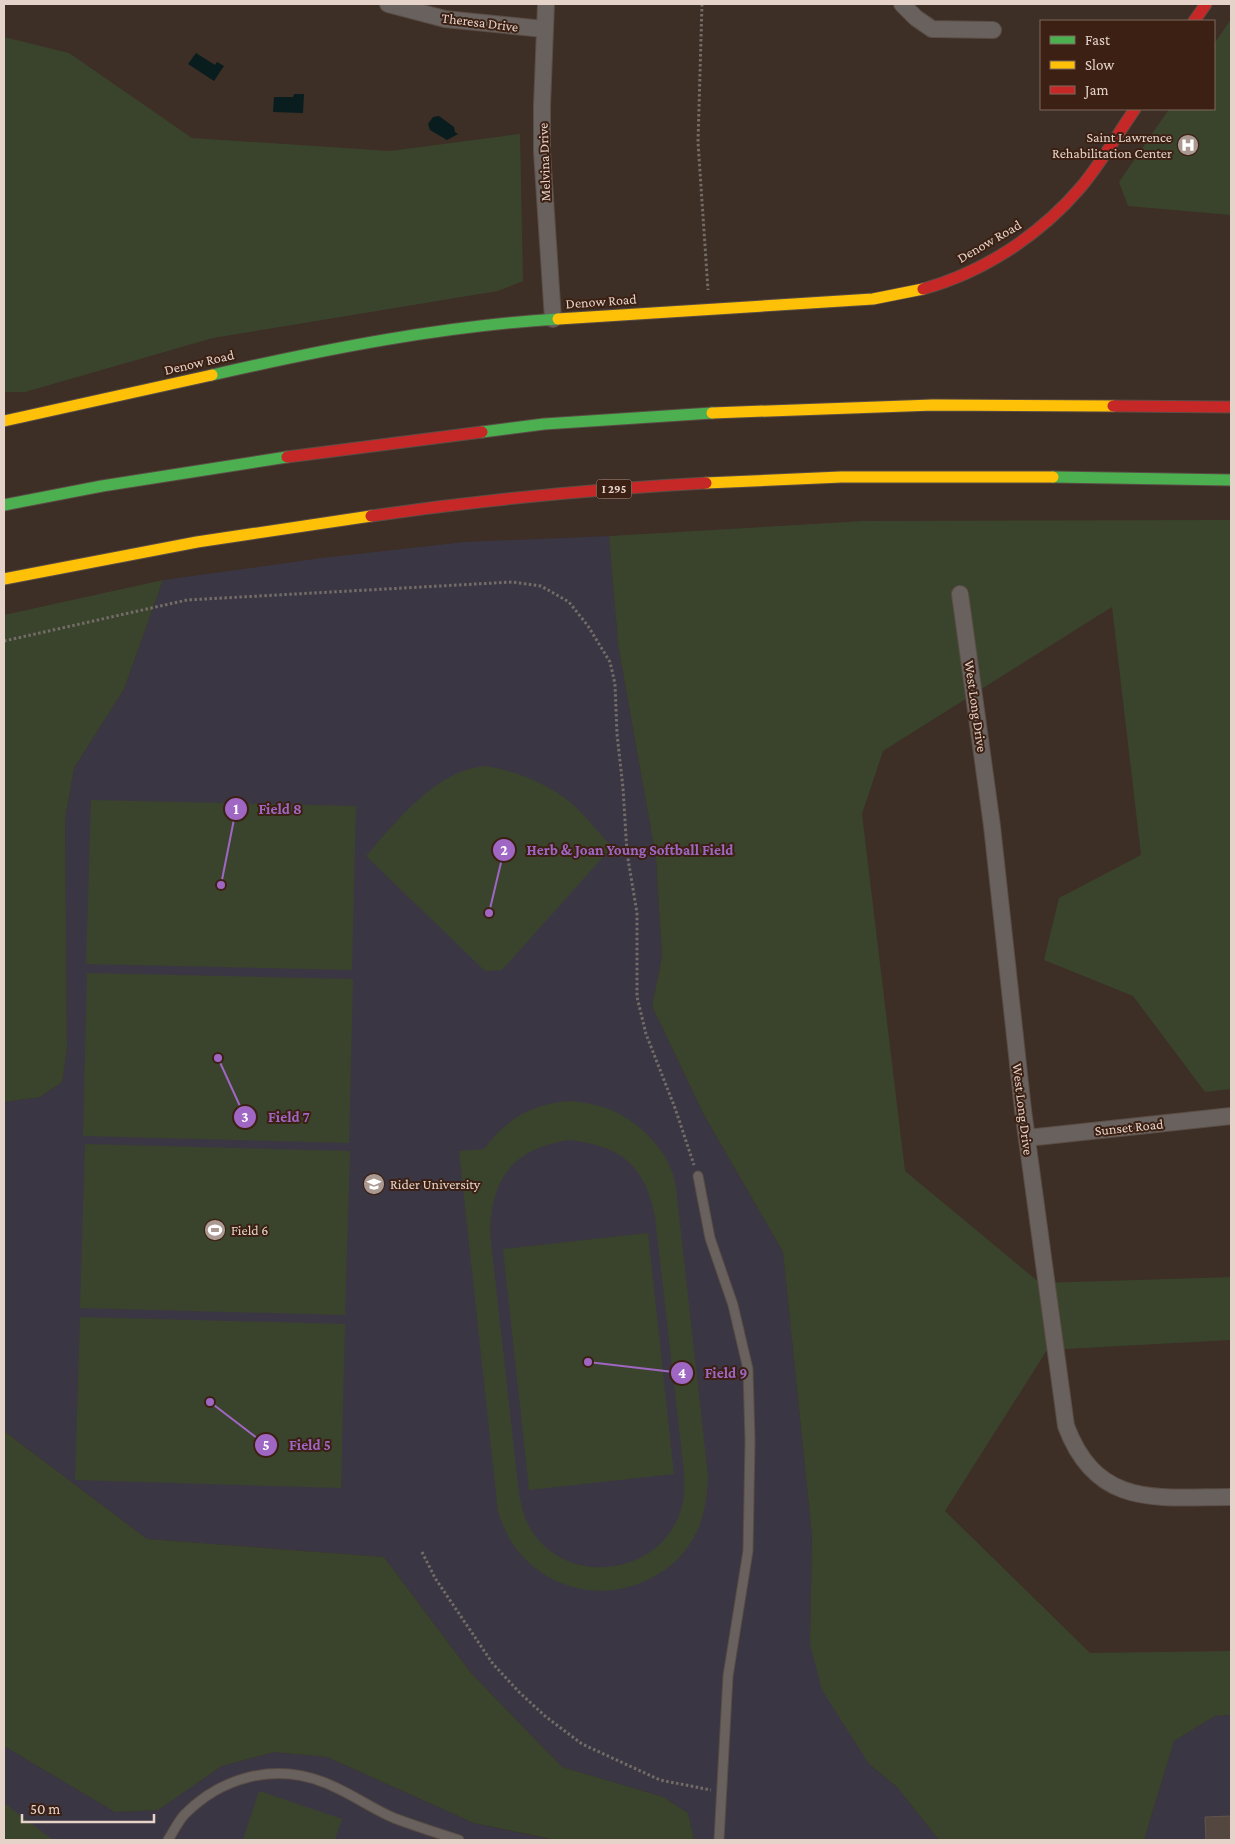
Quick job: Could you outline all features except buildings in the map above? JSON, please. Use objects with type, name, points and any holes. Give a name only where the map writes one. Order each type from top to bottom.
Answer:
[{"type":"main road","points":[[1195,20],[1206,4]]},
{"type":"main road","name":"Denow Road","points":[[4,421],[349,346],[457,330],[523,321],[873,298],[912,292],[949,280],[985,264],[1018,244],[1045,223],[1073,196],[1092,173],[1134,110]]},
{"type":"main road","points":[[4,505],[102,486],[271,459],[544,424],[718,413],[933,405],[1231,406]]},
{"type":"main road","name":"I 295","points":[[4,579],[160,548],[274,529],[395,512],[618,489],[783,479],[936,475],[1231,480]]},
{"type":"street","name":"Theresa Drive","points":[[388,4],[445,19],[544,28]]},
{"type":"street","name":"Melvina Drive","points":[[546,4],[542,152],[553,319]]},
{"type":"street","points":[[902,4],[916,18],[932,29],[993,30]]},
{"type":"street","name":"West Long Drive","points":[[960,594],[992,826],[1027,1138],[1066,1426],[1074,1446],[1085,1464],[1099,1477],[1116,1488],[1136,1495],[1155,1497],[1231,1497]]},
{"type":"street","name":"Sunset Road","points":[[1027,1138],[1231,1116]]},
{"type":"lane","points":[[698,1176],[710,1238],[733,1305],[748,1369],[750,1441],[748,1551],[728,1676],[719,1840]]},
{"type":"lane","points":[[168,1840],[183,1816],[208,1795],[237,1780],[268,1774],[295,1774],[324,1782],[394,1818],[459,1840]]},
{"type":"path","points":[[702,4],[698,142],[710,308]]},
{"type":"path","points":[[4,641],[186,600],[512,582],[541,586],[569,602],[588,626],[610,662],[612,669],[615,684],[617,734],[627,853],[637,913],[637,997],[646,1034],[675,1108],[698,1176]]},
{"type":"path","points":[[422,1552],[435,1578],[493,1664],[545,1716],[582,1744],[660,1780],[721,1792]]},
{"type":"shaded area","name":"Rider University","points":[[609,536],[618,644],[656,858],[662,957],[652,1006],[704,1115],[783,1252],[812,1535],[810,1644],[869,1764],[897,1787],[939,1840],[694,1840],[688,1813],[663,1797],[562,1767],[471,1673],[384,1557],[147,1539],[4,1431],[4,1102],[40,1097],[62,1082],[67,1049],[65,820],[74,768],[124,689],[163,580],[322,558],[464,542]]},
{"type":"shaded area","points":[[1231,1715],[1231,1840],[1144,1840],[1174,1741],[1215,1716]]},
{"type":"shaded area","points":[[4,1746],[115,1812],[158,1810],[222,1766],[274,1752],[327,1757],[474,1823],[554,1840],[4,1840]]},
{"type":"green space","name":"Saint Lawrence Rehabilitation Center","points":[[1231,19],[1231,215],[1128,206],[1119,182],[1168,110],[1215,110],[1215,43]]},
{"type":"green space","points":[[4,37],[69,53],[192,138],[390,151],[520,134],[523,281],[498,291],[213,338],[25,392],[4,392]]},
{"type":"green space","points":[[1231,520],[1231,1089],[1205,1092],[1133,996],[1044,960],[1059,898],[1141,855],[1112,607],[883,751],[862,814],[905,1171],[1040,1283],[1231,1277],[1231,1340],[1047,1350],[945,1511],[1090,1653],[1231,1651],[1231,1715],[1215,1716],[1174,1741],[1144,1840],[939,1840],[897,1787],[869,1764],[822,1690],[810,1644],[812,1535],[783,1252],[704,1115],[652,1006],[662,957],[656,858],[618,644],[609,536],[864,521]]},
{"type":"green space","points":[[163,580],[124,689],[74,768],[65,820],[67,1049],[62,1082],[40,1097],[4,1102],[4,615]]},
{"type":"green space","points":[[486,766],[530,779],[561,795],[581,812],[612,847],[502,970],[485,971],[366,856],[404,813],[434,787],[468,769]]},
{"type":"green space","points":[[91,800],[356,806],[352,970],[86,964]]},
{"type":"green space","points":[[87,973],[353,979],[349,1143],[83,1136]]},
{"type":"green space","points":[[570,1101],[599,1106],[624,1116],[640,1128],[662,1152],[672,1171],[676,1188],[708,1476],[707,1495],[697,1532],[680,1557],[653,1577],[617,1590],[598,1591],[580,1589],[546,1575],[530,1564],[517,1550],[508,1537],[498,1512],[459,1151],[484,1149],[502,1129],[521,1114],[544,1105]],"holes":[[[570,1140],[588,1143],[617,1153],[628,1161],[645,1184],[651,1199],[655,1217],[684,1472],[682,1506],[673,1528],[658,1546],[640,1558],[618,1565],[596,1567],[574,1563],[553,1553],[536,1537],[523,1511],[519,1494],[490,1233],[491,1213],[495,1196],[509,1168],[520,1158],[534,1150],[551,1144]]]},
{"type":"green space","name":"Field 6","points":[[85,1144],[350,1151],[345,1315],[80,1308]]},
{"type":"green space","points":[[648,1233],[674,1474],[529,1490],[503,1249]]},
{"type":"green space","points":[[80,1317],[345,1324],[341,1488],[75,1480]]},
{"type":"green space","points":[[4,1431],[147,1539],[384,1557],[471,1673],[562,1767],[663,1797],[688,1813],[694,1840],[556,1840],[474,1823],[327,1757],[274,1752],[222,1766],[158,1810],[115,1812],[4,1746]]},
{"type":"green space","points":[[259,1791],[342,1819],[335,1840],[243,1840]]},
{"type":"green space","points":[[4,1803],[53,1840],[4,1840]]},
{"type":"water","points":[[196,53],[215,65],[217,62],[224,66],[214,81],[188,64]]},
{"type":"water","points":[[294,94],[304,94],[303,113],[273,112],[274,97],[293,97]]},
{"type":"water","points":[[439,116],[454,127],[455,132],[458,134],[447,140],[430,130],[428,124],[433,117]]},
{"type":"traffic: fast","points":[[212,375],[384,340],[471,327],[558,319]]},
{"type":"traffic: fast","points":[[482,432],[544,424],[712,413]]},
{"type":"traffic: fast","points":[[4,505],[102,486],[287,457]]},
{"type":"traffic: fast","points":[[1053,477],[1231,480]]},
{"type":"traffic: slow","points":[[558,319],[873,299],[923,289]]},
{"type":"traffic: slow","points":[[4,421],[212,375]]},
{"type":"traffic: slow","points":[[712,413],[933,405],[1113,406]]},
{"type":"traffic: slow","points":[[706,483],[841,477],[1053,477]]},
{"type":"traffic: slow","points":[[4,579],[197,542],[371,516]]},
{"type":"traffic: jam","points":[[1195,20],[1206,4]]},
{"type":"traffic: jam","points":[[923,289],[946,282],[989,262],[1010,250],[1048,221],[1081,187],[1134,110]]},
{"type":"traffic: jam","points":[[1113,406],[1231,407]]},
{"type":"traffic: jam","points":[[287,457],[482,432]]},
{"type":"traffic: jam","points":[[371,516],[538,496],[706,483]]},
{"type":"place","name":"Saint Lawrence Rehabilitation Center","points":[[1188,145]]},
{"type":"place","name":"Field 8","points":[[221,885]]},
{"type":"place","name":"Herb & Joan Young Softball Field","points":[[489,913]]},
{"type":"place","name":"Field 7","points":[[218,1058]]},
{"type":"place","name":"Rider University","points":[[374,1184]]},
{"type":"place","name":"Field 6","points":[[215,1230]]},
{"type":"place","name":"Field 9","points":[[588,1362]]},
{"type":"place","name":"Field 5","points":[[210,1402]]}]
